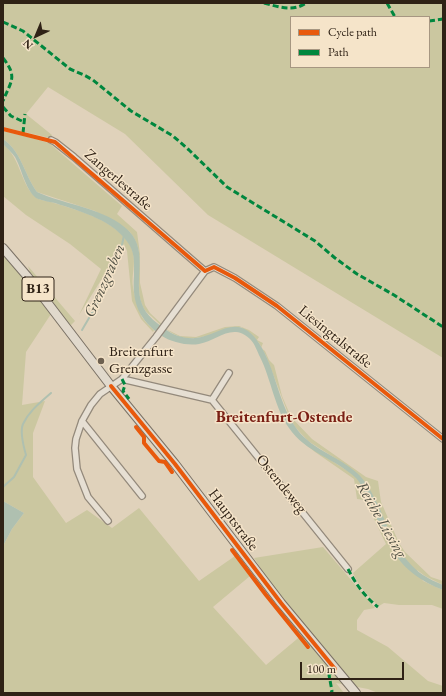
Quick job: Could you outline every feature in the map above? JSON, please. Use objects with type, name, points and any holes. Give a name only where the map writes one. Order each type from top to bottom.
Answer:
[{"type":"main road","name":"Hauptstraße","points":[[3,248],[28,276],[111,386],[175,464],[302,630],[356,693]]},
{"type":"street","name":"Zangerlestraße","points":[[51,140],[74,157],[205,271]]},
{"type":"street","name":"Liesingtalstraße","points":[[205,271],[214,267],[226,272],[277,306],[443,439]]},
{"type":"street","points":[[108,521],[88,497],[77,469],[75,443],[82,422],[91,405],[100,394],[122,379],[166,324],[205,271]]},
{"type":"street","points":[[122,379],[212,400],[229,372]]},
{"type":"street","name":"Ostendeweg","points":[[212,400],[348,569]]},
{"type":"street","points":[[82,422],[142,496]]},
{"type":"shaded area","points":[[3,3],[443,3],[443,358],[208,215],[125,134],[48,87],[26,114],[52,135],[50,138],[3,127]]},
{"type":"shaded area","points":[[3,131],[49,143],[122,206],[117,214],[137,232],[140,254],[140,283],[145,305],[150,313],[168,330],[180,336],[196,337],[225,327],[239,326],[249,330],[259,337],[257,340],[263,343],[261,347],[259,343],[241,327],[207,336],[196,338],[183,338],[171,333],[161,325],[143,308],[139,291],[139,256],[137,244],[129,231],[95,211],[37,192],[19,157],[3,139]]},
{"type":"shaded area","points":[[3,144],[14,157],[27,187],[37,198],[86,213],[106,223],[123,236],[130,245],[134,256],[133,282],[137,302],[142,317],[154,330],[153,332],[141,319],[132,301],[127,251],[124,244],[79,315],[101,269],[70,244],[26,215],[3,196]]},
{"type":"shaded area","points":[[3,253],[51,314],[26,352],[22,405],[45,401],[33,433],[33,477],[66,523],[87,510],[112,528],[139,508],[199,581],[235,556],[250,576],[213,607],[266,665],[303,634],[254,558],[323,547],[375,608],[364,610],[357,620],[357,630],[388,647],[428,681],[443,686],[443,693],[378,693],[368,689],[336,683],[344,693],[3,693],[3,546],[12,529],[24,513],[3,501]]},
{"type":"shaded area","points":[[28,266],[75,321],[69,327],[31,275]]},
{"type":"shaded area","points":[[262,349],[274,365],[282,396],[291,417],[312,439],[366,477],[378,481],[381,502],[399,543],[405,552],[431,577],[443,581],[443,585],[417,570],[423,581],[443,590],[443,609],[432,605],[399,605],[384,603],[379,606],[361,586],[353,573],[386,544],[365,500],[357,499],[354,479],[300,440],[346,470],[341,462],[308,441],[295,427],[289,416]]},
{"type":"water","name":"Reiche Liesing","points":[[3,139],[19,157],[37,192],[109,217],[120,223],[129,231],[135,239],[140,257],[139,286],[142,304],[149,316],[157,323],[171,333],[185,338],[195,338],[234,327],[249,331],[256,339],[268,359],[288,415],[294,425],[307,440],[341,461],[361,477],[372,493],[396,545],[415,569],[430,579],[443,585],[443,590],[427,583],[415,575],[397,557],[384,534],[363,488],[356,478],[348,471],[303,443],[289,428],[280,412],[255,345],[250,339],[243,334],[231,332],[199,344],[189,344],[170,340],[154,330],[143,317],[136,303],[134,295],[134,264],[132,249],[124,237],[107,223],[97,218],[55,203],[38,199],[34,196],[27,186],[18,162],[3,144]]},
{"type":"water","points":[[3,501],[24,513],[12,529],[3,546]]},
{"type":"waterway","name":"Grenzgraben","points":[[82,330],[96,306],[105,283],[120,255],[124,235]]},
{"type":"waterway","name":"Grenzgraben","points":[[3,487],[14,477],[26,455],[22,435],[23,424],[39,403],[51,393]]},
{"type":"marked path","points":[[264,3],[291,8],[301,6],[306,3]]},
{"type":"marked path","points":[[387,3],[394,16]]},
{"type":"marked path","points":[[430,21],[443,19]]},
{"type":"marked path","points":[[3,22],[23,31],[70,69],[93,80],[131,111],[173,136],[227,187],[315,241],[357,274],[394,295],[443,327]]},
{"type":"marked path","points":[[3,58],[8,64],[12,75],[12,79],[3,101]]},
{"type":"marked path","points":[[3,107],[11,116],[24,122]]},
{"type":"marked path","points":[[23,133],[25,114]]},
{"type":"marked path","points":[[122,379],[125,385],[123,391],[129,399]]},
{"type":"marked path","points":[[348,569],[361,590],[378,607]]},
{"type":"marked path","points":[[331,673],[329,675],[332,691],[331,693]]},
{"type":"cycle path","points":[[3,129],[55,142],[205,271],[214,267],[235,278],[277,306],[443,439]]},
{"type":"cycle path","points":[[111,386],[175,464],[281,603],[335,669]]},
{"type":"cycle path","points":[[136,427],[144,437],[144,443],[159,461],[165,462],[172,472]]},
{"type":"cycle path","points":[[232,550],[308,647]]},
{"type":"place","name":"Breitenfurt Grenzgasse","points":[[101,361]]},
{"type":"district","name":"Breitenfurt-Ostende","points":[[284,418]]}]
